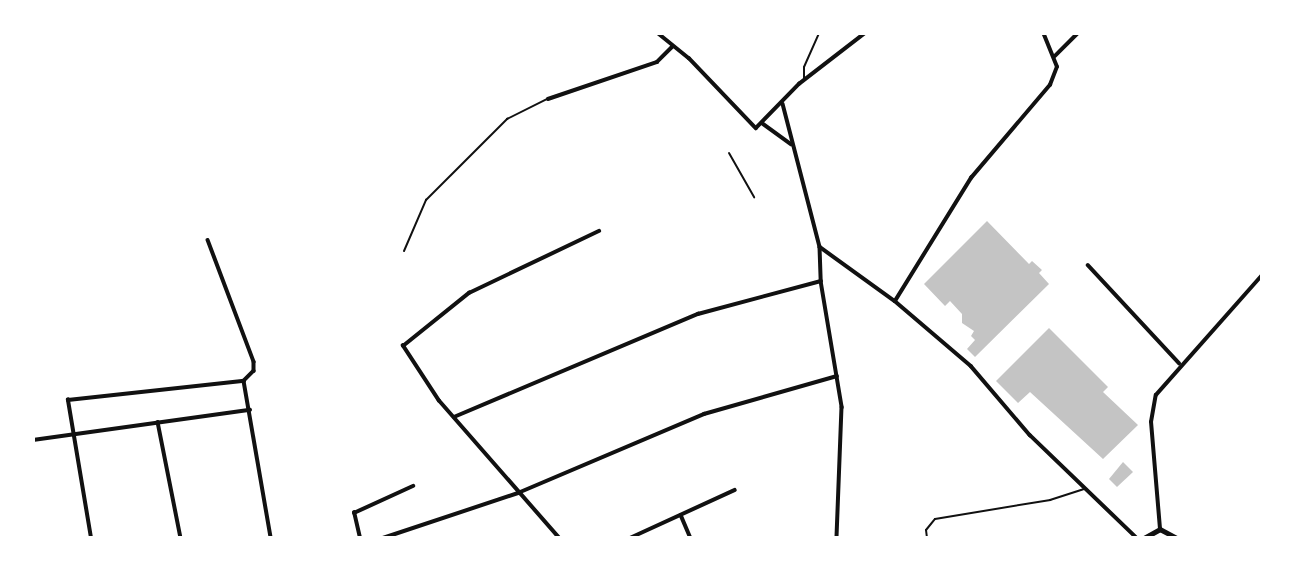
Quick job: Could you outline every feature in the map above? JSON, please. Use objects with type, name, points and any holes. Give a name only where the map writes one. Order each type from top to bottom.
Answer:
[{"type":"street","points":[[658,33],[672,47],[689,58],[756,128],[783,104],[804,80],[865,33]]},
{"type":"street","points":[[895,301],[971,178],[1050,85],[1057,67],[1055,56],[1042,33]]},
{"type":"street","points":[[1055,56],[1078,33]]},
{"type":"street","points":[[548,99],[657,62],[672,47]]},
{"type":"street","points":[[783,104],[820,247],[821,281],[842,407],[838,538]]},
{"type":"street","points":[[762,123],[793,145]]},
{"type":"street","points":[[559,538],[426,385],[403,346],[468,293],[599,231]]},
{"type":"street","points":[[91,538],[66,405],[73,397],[244,381],[254,371],[254,362],[208,240]]},
{"type":"street","points":[[820,247],[895,301],[971,366],[1084,489],[1137,538]]},
{"type":"street","points":[[1088,265],[1180,363]]},
{"type":"street","points":[[1160,529],[1152,408],[1161,385],[1262,275]]},
{"type":"street","points":[[454,417],[698,314],[821,281]]},
{"type":"street","points":[[383,538],[518,493],[704,414],[837,376]]},
{"type":"street","points":[[244,381],[271,538]]},
{"type":"street","points":[[33,440],[250,410]]},
{"type":"street","points":[[159,422],[181,538]]},
{"type":"street","points":[[360,538],[354,513],[413,486]]},
{"type":"street","points":[[630,538],[735,490]]},
{"type":"street","points":[[681,514],[691,538]]},
{"type":"street","points":[[1144,538],[1160,529]]},
{"type":"street","points":[[1160,529],[1177,538]]},
{"type":"street","points":[[407,531],[410,538]]},
{"type":"lane","points":[[804,80],[804,67],[819,33]]},
{"type":"lane","points":[[404,251],[426,200],[506,119],[548,99]]},
{"type":"lane","points":[[927,538],[926,530],[935,519],[1050,500],[1084,489]]},
{"type":"path","points":[[729,153],[754,197]]},
{"type":"building","points":[[987,221],[1029,264],[1032,261],[1042,270],[1039,273],[1049,284],[975,357],[967,349],[975,340],[971,336],[974,331],[962,323],[962,314],[950,301],[945,306],[924,284]]},
{"type":"building","points":[[1049,328],[1108,387],[1103,392],[1138,425],[1103,459],[1030,392],[1018,403],[996,381]]},
{"type":"building","points":[[1123,462],[1133,472],[1117,487],[1109,479]]}]
